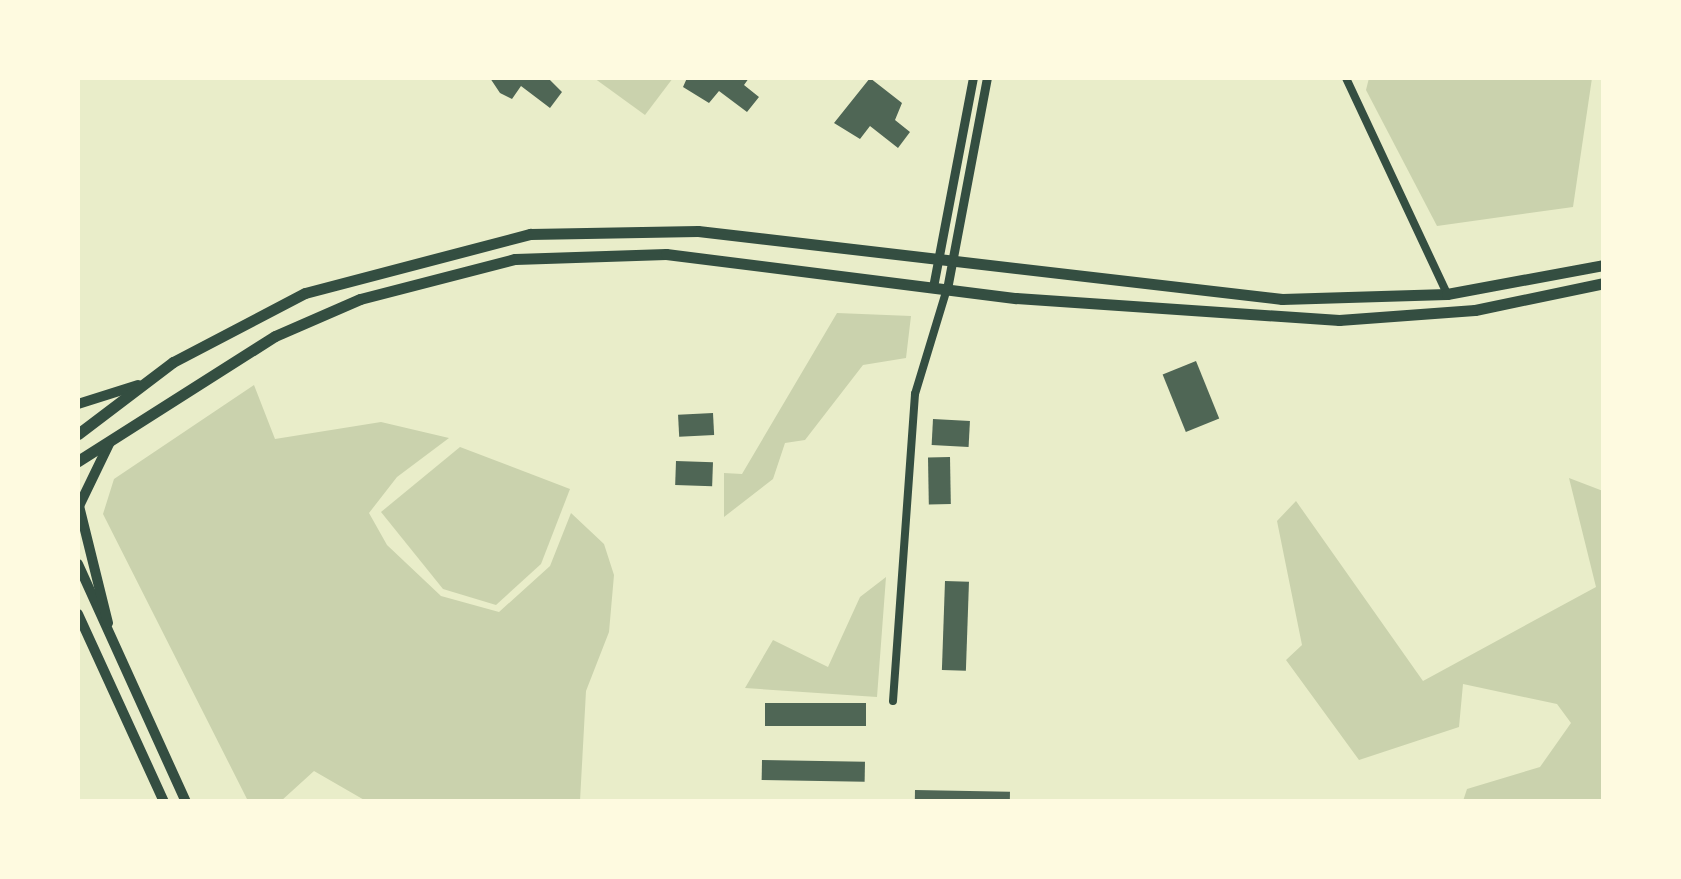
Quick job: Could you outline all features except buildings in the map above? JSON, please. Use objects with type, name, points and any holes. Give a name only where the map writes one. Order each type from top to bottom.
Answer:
[{"type":"main road","points":[[78,434],[140,385],[305,292],[530,234],[698,231],[1186,294],[1447,294],[1604,264]]},
{"type":"main road","points":[[78,461],[206,373],[343,306],[516,260],[666,254],[947,289],[1339,320],[1475,310],[1604,283]]},
{"type":"main road","points":[[78,404],[140,385]]},
{"type":"main road","points":[[119,663],[79,506],[88,475],[124,428]]},
{"type":"main road","points":[[78,564],[119,663],[186,802]]},
{"type":"main road","points":[[78,614],[164,802]]},
{"type":"street","points":[[932,287],[973,78]]},
{"type":"street","points":[[893,701],[915,394],[947,289],[986,78]]},
{"type":"street","points":[[1346,78],[1447,294]]},
{"type":"green space","points":[[594,78],[673,78],[645,115]]},
{"type":"green space","points":[[1369,78],[1592,78],[1573,207],[1437,226],[1366,90]]},
{"type":"green space","points":[[837,313],[911,316],[906,358],[863,365],[805,440],[785,443],[773,479],[724,517],[724,473],[742,474]]},
{"type":"green space","points":[[254,385],[275,439],[381,422],[449,438],[397,477],[369,513],[387,545],[441,596],[499,612],[550,566],[571,513],[604,544],[614,575],[609,632],[586,691],[580,801],[366,801],[314,771],[281,801],[248,801],[103,514],[114,479]]},
{"type":"green space","points":[[460,447],[570,489],[541,564],[496,605],[443,589],[381,512]]},
{"type":"green space","points":[[1569,478],[1603,491],[1603,801],[1463,801],[1467,789],[1540,767],[1571,723],[1557,704],[1463,684],[1459,727],[1359,760],[1286,660],[1302,645],[1277,521],[1296,501],[1423,681],[1596,587]]},
{"type":"green space","points":[[886,577],[877,697],[745,688],[773,640],[828,667],[860,597]]}]
